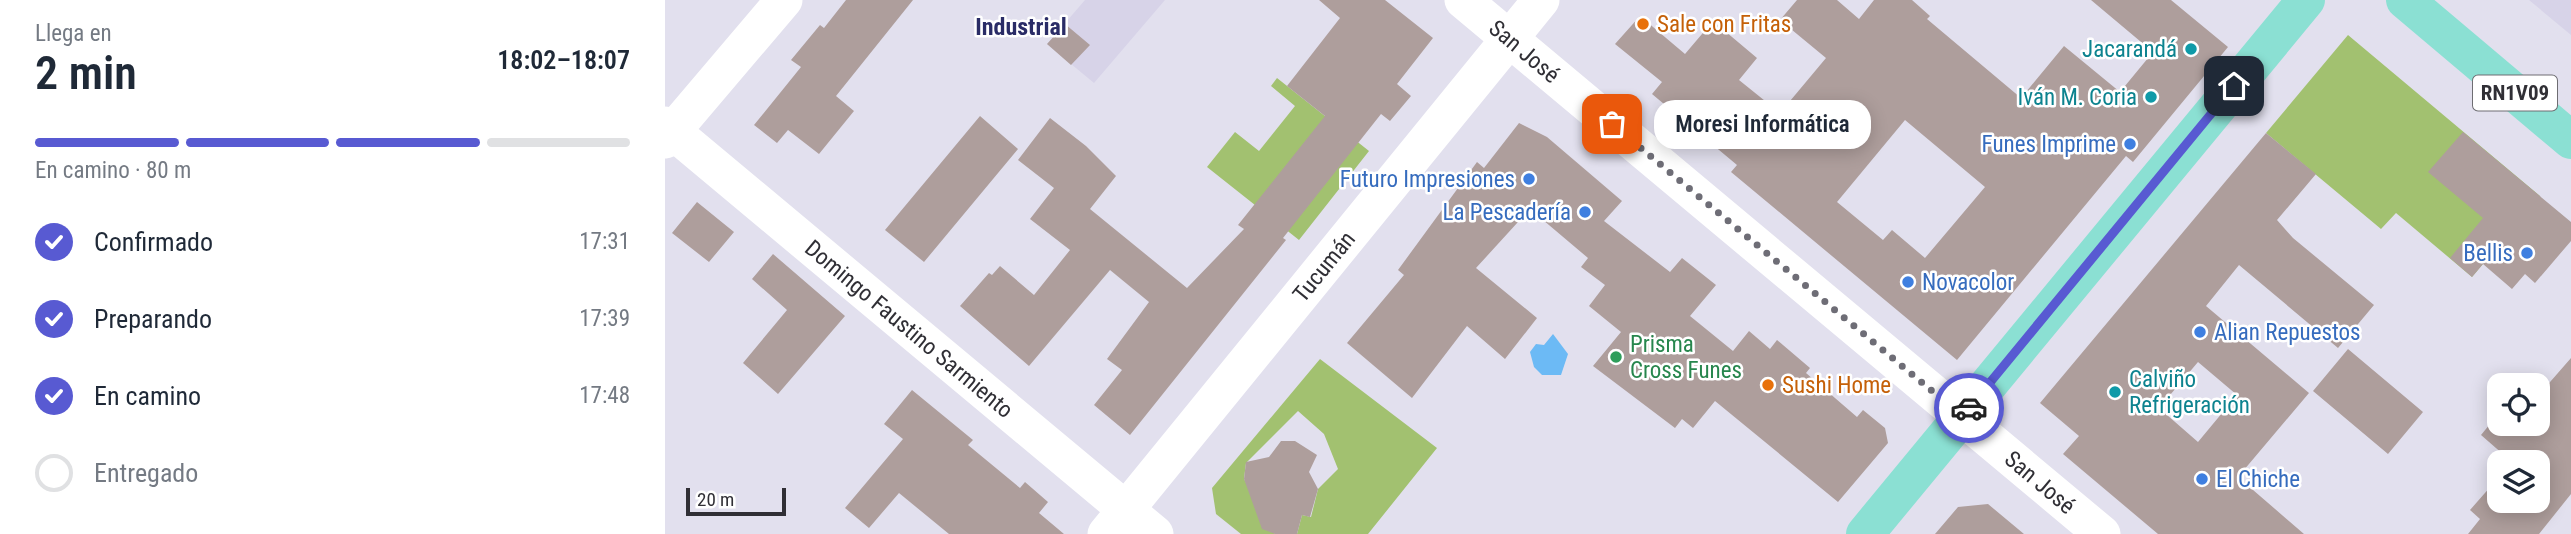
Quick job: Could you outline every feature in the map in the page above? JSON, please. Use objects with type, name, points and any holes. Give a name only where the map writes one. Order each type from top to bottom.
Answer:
[{"type":"main road","points":[[1865,534],[2306,0]]},
{"type":"main road","name":"RN1V09","points":[[2405,0],[2571,140]]},
{"type":"street","points":[[668,132],[784,0]]},
{"type":"street","name":"San José","points":[[1464,0],[2102,534]]},
{"type":"street","name":"Tucumán","points":[[1116,522],[1541,0]]},
{"type":"street","name":"Domingo Faustino Sarmiento","points":[[668,132],[1116,522],[1155,534]]},
{"type":"shaded area","points":[[1085,0],[1165,0],[1094,83],[1047,44]]},
{"type":"shaded area","points":[[2529,0],[2571,0],[2571,35]]},
{"type":"green space","points":[[2348,35],[2540,196],[2472,277],[2396,213],[2381,229],[2266,133]]},
{"type":"green space","points":[[1277,78],[1369,151],[1299,240],[1207,167],[1235,132],[1259,151],[1295,106],[1271,86]]},
{"type":"green space","points":[[1320,359],[1437,448],[1368,534],[1297,534],[1302,515],[1311,517],[1318,489],[1338,469],[1324,434],[1298,411],[1246,463],[1244,479],[1275,534],[1241,534],[1216,514],[1212,488]]},
{"type":"water","points":[[1553,334],[1568,354],[1561,375],[1542,375],[1534,367],[1530,352],[1536,344],[1544,345]]},
{"type":"building","points":[[846,0],[913,0],[836,96],[854,111],[819,154],[788,130],[777,143],[754,125],[801,67],[791,60],[820,25],[824,28]]},
{"type":"building","points":[[1319,0],[1385,0],[1433,38],[1397,84],[1411,96],[1390,121],[1381,114],[1283,238],[1286,240],[1130,435],[1094,405],[1122,370],[1107,359],[1149,302],[1110,270],[1029,366],[960,306],[989,273],[992,275],[1000,266],[1034,295],[1070,250],[1030,219],[1054,188],[1018,160],[1050,118],[1086,146],[1116,176],[1090,209],[1187,288],[1244,229],[1238,225],[1325,116],[1287,86],[1340,18]]},
{"type":"building","points":[[1797,0],[1837,0],[1859,19],[1874,0],[1912,0],[1930,16],[1927,19],[2021,98],[2064,46],[2120,92],[2153,52],[2091,0],[2171,0],[2228,47],[2133,162],[2126,156],[1957,360],[1731,172],[1737,165],[1652,94],[1662,82],[1615,44],[1640,16],[1685,54],[1713,21],[1757,58],[1739,80],[1780,113],[1826,58],[1780,20]],"holes":[[[1905,120],[1985,187],[1925,258],[1892,230],[1883,240],[1837,202]]]},
{"type":"building","points":[[1065,24],[1090,45],[1071,65],[1047,44]]},
{"type":"building","points":[[980,116],[1018,149],[924,262],[885,230]]},
{"type":"building","points":[[1519,123],[1547,137],[1622,201],[1604,221],[1670,272],[1682,258],[1716,285],[1690,316],[1733,351],[1749,331],[1770,349],[1777,340],[1810,368],[1806,373],[1857,417],[1863,410],[1885,428],[1888,443],[1838,502],[1715,401],[1693,428],[1682,419],[1675,428],[1593,366],[1621,332],[1589,306],[1605,285],[1581,267],[1588,258],[1530,209],[1476,268],[1537,318],[1505,359],[1467,326],[1412,398],[1347,343],[1404,275],[1398,270],[1477,162],[1484,168]]},
{"type":"building","points":[[2463,132],[2571,222],[2571,241],[2535,283],[2525,274],[2512,289],[2483,264],[2472,277],[2450,258],[2483,218],[2428,172]]},
{"type":"building","points":[[2266,133],[2316,174],[2277,220],[2293,238],[2374,305],[2338,348],[2239,265],[2206,306],[2309,393],[2238,477],[2304,534],[2158,534],[2063,454],[2079,436],[2040,403]],"holes":[[[2198,362],[2237,395],[2198,442],[2159,408]]]},
{"type":"building","points":[[697,202],[734,232],[709,262],[672,233]]},
{"type":"building","points":[[773,254],[845,316],[778,394],[743,363],[787,310],[752,279]]},
{"type":"building","points":[[2348,349],[2423,412],[2388,454],[2313,391]]},
{"type":"building","points":[[2571,358],[2571,494],[2539,534],[2468,534],[2480,519],[2470,510],[2487,491],[2487,513],[2550,513],[2550,450],[2498,450],[2481,435],[2487,428],[2487,436],[2550,436],[2550,382]]},
{"type":"building","points":[[912,390],[973,440],[968,445],[1020,488],[1025,482],[1048,502],[1039,513],[1064,534],[949,534],[899,493],[869,528],[845,508],[903,439],[884,424]]},
{"type":"building","points":[[1281,441],[1295,441],[1317,455],[1309,472],[1318,489],[1310,517],[1302,515],[1297,534],[1275,534],[1262,529],[1244,479],[1246,462],[1269,457]]},
{"type":"building","points":[[1988,504],[2024,534],[1935,534],[1958,507]]},
{"type":"way so far","points":[[1612,124],[1962,416],[1969,408]]},
{"type":"place","name":"Sale con Fritas","points":[[1643,24]]},
{"type":"place","name":"Jacarandá","points":[[2191,49]]},
{"type":"place","name":"Iván M. Coria","points":[[2151,97]]},
{"type":"place","name":"Moresi Informática","points":[[1612,124]]},
{"type":"place","name":"Funes Imprime","points":[[2130,144]]},
{"type":"place","name":"Futuro Impresiones","points":[[1529,179]]},
{"type":"place","name":"La Pescadería","points":[[1585,212]]},
{"type":"place","name":"Bellis","points":[[2527,253]]},
{"type":"place","name":"Novacolor","points":[[1908,282]]},
{"type":"place","name":"Alian Repuestos","points":[[2200,332]]},
{"type":"place","name":"Prisma Cross Funes","points":[[1616,357]]},
{"type":"place","name":"Sushi Home","points":[[1768,385]]},
{"type":"place","name":"Calviño Refrigeración","points":[[2115,392]]},
{"type":"place","name":"El Chiche","points":[[2202,479]]},
{"type":"district","name":"Industrial","points":[[1021,27]]},
{"type":"route","points":[[1969,408],[2234,86]]}]
